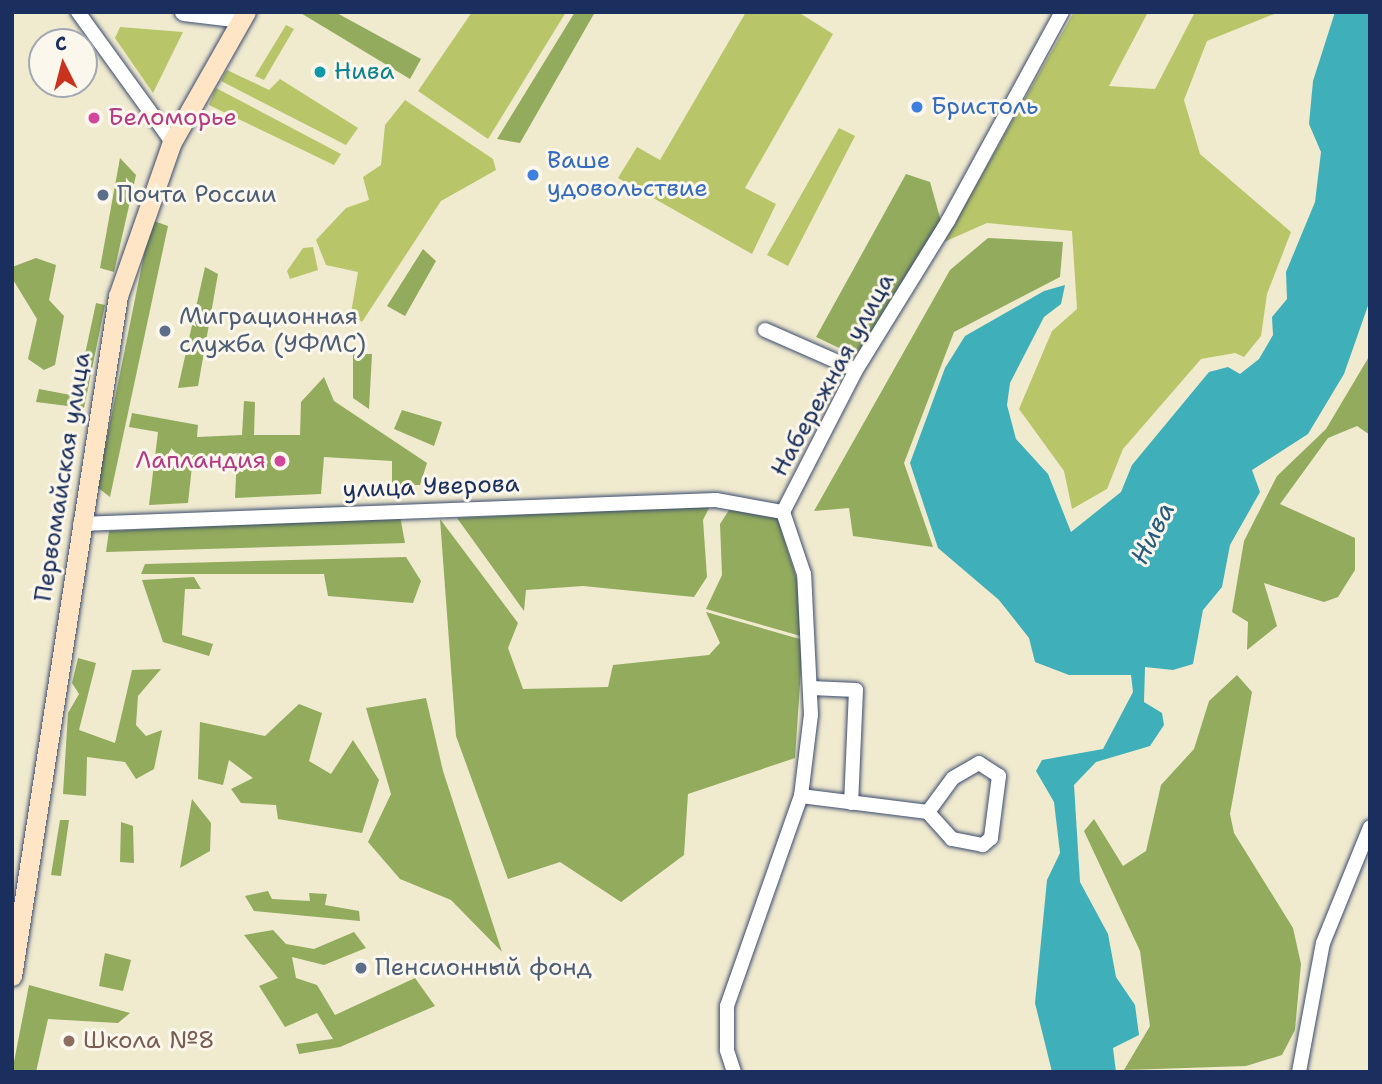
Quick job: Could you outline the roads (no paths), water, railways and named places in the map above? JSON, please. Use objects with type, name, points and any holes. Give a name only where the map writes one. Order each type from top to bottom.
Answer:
[{"type":"main road","name":"Первомайская улица","points":[[12,976],[80,524],[118,296],[172,142],[244,15]]},
{"type":"street","points":[[78,12],[172,142]]},
{"type":"street","points":[[184,12],[244,15]]},
{"type":"street","name":"Набережная улица","points":[[734,1072],[727,1050],[727,1006],[801,796],[811,688],[804,574],[783,512],[856,370],[948,221],[1062,12]]},
{"type":"street","points":[[765,330],[856,370]]},
{"type":"street","name":"улица Уверова","points":[[80,524],[716,500],[783,512]]},
{"type":"street","points":[[811,688],[856,690],[850,803]]},
{"type":"street","points":[[801,796],[928,812],[952,839],[983,845],[991,838],[999,776],[979,763],[953,778],[928,812]]},
{"type":"street","points":[[1300,1072],[1323,943],[1370,827]]},
{"type":"water","name":"Нива","points":[[1335,12],[1370,12],[1370,300],[1344,374],[1308,434],[1252,470],[1260,492],[1230,545],[1222,587],[1203,610],[1193,664],[1173,670],[1145,667],[1144,702],[1162,713],[1164,725],[1150,746],[1096,762],[1074,785],[1080,882],[1108,934],[1116,977],[1135,1005],[1139,1035],[1113,1048],[1116,1072],[1052,1072],[1035,1003],[1047,880],[1060,853],[1054,802],[1036,771],[1042,760],[1103,749],[1133,692],[1131,675],[1069,675],[1035,662],[1029,638],[999,600],[938,548],[910,463],[945,368],[965,336],[1044,291],[1065,285],[1061,304],[1044,317],[1010,383],[1007,405],[1016,439],[1048,474],[1071,532],[1121,492],[1132,465],[1209,372],[1228,367],[1240,374],[1259,359],[1273,335],[1272,317],[1287,299],[1286,272],[1315,202],[1321,152],[1309,124],[1313,81]]},
{"type":"place","name":"Нива","points":[[320,72]]},
{"type":"place","name":"Бристоль","points":[[917,107]]},
{"type":"place","name":"Беломорье","points":[[94,118]]},
{"type":"place","name":"Ваше удовольствие","points":[[533,175]]},
{"type":"place","name":"Почта России","points":[[103,195]]},
{"type":"place","name":"Миграционная служба (УФМС)","points":[[165,331]]},
{"type":"place","name":"Лапландия","points":[[280,461]]},
{"type":"place","name":"Пенсионный фонд","points":[[361,968]]},
{"type":"place","name":"Школа №8","points":[[69,1041]]}]
